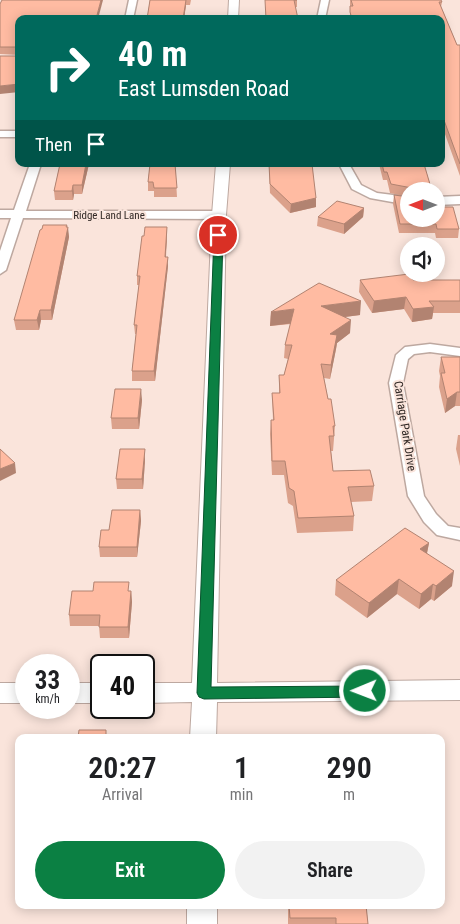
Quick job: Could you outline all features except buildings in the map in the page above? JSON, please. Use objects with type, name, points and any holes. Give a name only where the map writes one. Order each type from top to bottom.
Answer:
[{"type":"street","points":[[130,15],[133,0]]},
{"type":"street","points":[[233,15],[234,0]]},
{"type":"street","points":[[322,15],[325,0]]},
{"type":"street","points":[[0,134],[15,134]]},
{"type":"street","points":[[0,270],[34,167]]},
{"type":"street","points":[[203,734],[222,167]]},
{"type":"street","points":[[346,167],[356,187],[374,196],[400,200]]},
{"type":"street","points":[[445,200],[460,200]]},
{"type":"street","name":"Ridge Land Lane","points":[[0,214],[219,215]]},
{"type":"street","name":"Carriage Park Drive","points":[[460,352],[430,348],[410,350],[401,358],[396,382],[416,496],[430,518],[443,531],[460,534]]},
{"type":"street","points":[[155,693],[460,690]]},
{"type":"street","points":[[0,694],[15,693]]},
{"type":"street","points":[[202,909],[202,924]]},
{"type":"route","points":[[218,235],[204,693],[365,691]]}]
